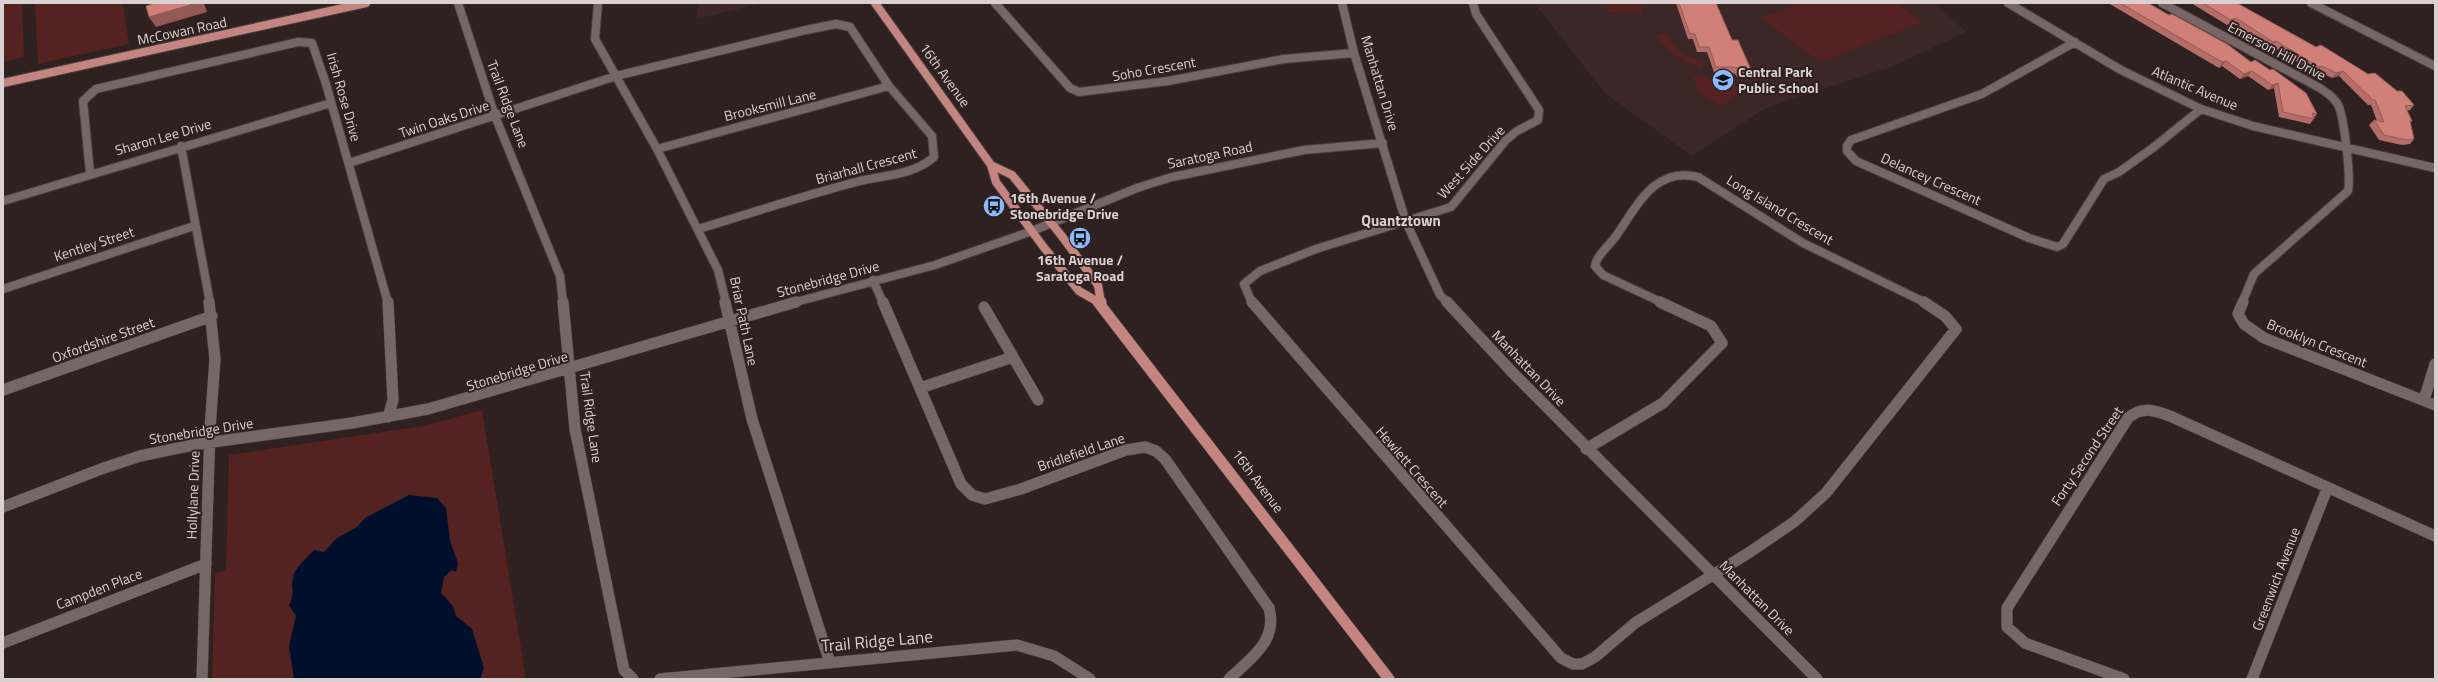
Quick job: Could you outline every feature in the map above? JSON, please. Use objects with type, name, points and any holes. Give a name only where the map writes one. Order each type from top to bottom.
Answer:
[{"type":"main road","name":"McCowan Road","points":[[3,83],[366,3]]},
{"type":"main road","name":"16th Avenue","points":[[875,3],[991,165],[996,182],[1032,231],[1079,291],[1101,304],[1389,679]]},
{"type":"main road","name":"16th Avenue","points":[[991,165],[1012,176],[1050,223],[1098,285],[1101,304]]},
{"type":"street","name":"Trail Ridge Lane","points":[[458,3],[495,116],[560,276],[577,441],[622,665],[624,670],[633,679]]},
{"type":"street","name":"Briar Path Lane","points":[[598,3],[594,31],[596,39],[657,149],[718,270],[752,419],[830,662]]},
{"type":"street","name":"Soho Crescent","points":[[995,3],[1070,88],[1078,92],[1168,81],[1284,59],[1354,53]]},
{"type":"street","name":"Manhattan Drive","points":[[1342,3],[1354,53],[1383,143],[1406,222],[1440,295],[1586,448],[1817,679]]},
{"type":"street","name":"West Side Drive","points":[[1406,222],[1451,207],[1506,140],[1517,131],[1538,120],[1539,110],[1476,14],[1473,3]]},
{"type":"street","name":"Atlantic Avenue","points":[[2008,3],[2144,82],[2201,109],[2253,126],[2435,168]]},
{"type":"street","name":"Emerson Hill Drive","points":[[2162,3],[2329,94],[2338,104],[2346,147]]},
{"type":"street","points":[[2311,3],[2435,66]]},
{"type":"street","name":"Briarhall Crescent","points":[[616,76],[836,24],[850,27],[855,31],[889,86],[932,136],[935,150],[934,157],[930,162],[912,170],[860,181],[698,229]]},
{"type":"street","name":"Irish Rose Drive","points":[[90,174],[83,101],[89,93],[104,86],[305,42],[314,46],[349,163],[389,309],[393,400],[388,417]]},
{"type":"street","name":"Delancey Crescent","points":[[2075,42],[1982,94],[1856,138],[1847,146],[1847,151],[1856,161],[2029,238],[2057,247],[2063,244],[2104,179],[2119,172],[2154,147],[2201,109]]},
{"type":"street","name":"Twin Oaks Drive","points":[[349,163],[616,76]]},
{"type":"street","name":"Brooksmill Lane","points":[[657,149],[889,86]]},
{"type":"street","name":"Sharon Lee Drive","points":[[3,201],[181,146],[331,103]]},
{"type":"street","name":"Saratoga Road","points":[[1032,231],[1137,188],[1172,177],[1304,150],[1383,143]]},
{"type":"street","name":"Hollylane Drive","points":[[181,146],[194,226],[212,316],[215,359],[210,443],[202,679]]},
{"type":"street","name":"Brooklyn Crescent","points":[[2346,147],[2350,180],[2348,191],[2254,274],[2238,314],[2244,324],[2254,333],[2435,405]]},
{"type":"street","name":"Long Island Crescent","points":[[1586,448],[1663,402],[1722,343],[1711,326],[1604,276],[1595,266],[1595,261],[1614,239],[1642,198],[1670,175],[1680,172],[1690,173],[1698,177],[1803,242],[1930,305],[1954,325],[1956,329],[1951,338],[1826,493],[1794,522],[1750,552],[1713,574]]},
{"type":"street","name":"Hewlett Crescent","points":[[1406,222],[1338,241],[1260,271],[1244,284],[1249,299],[1561,658],[1573,664],[1582,664],[1594,657],[1635,623],[1713,574]]},
{"type":"street","name":"Kentley Street","points":[[3,289],[194,226]]},
{"type":"street","name":"Stonebridge Drive","points":[[3,507],[134,458],[159,451],[388,417],[446,406],[873,280],[935,266],[1032,231]]},
{"type":"street","name":"Bridlefield Lane","points":[[873,280],[961,484],[972,495],[985,499],[1021,489],[1126,450],[1145,447],[1156,451],[1164,459],[1245,576],[1261,592],[1270,608],[1273,621],[1272,633],[1264,645],[1229,679]]},
{"type":"street","points":[[984,307],[1038,400]]},
{"type":"street","name":"Oxfordshire Street","points":[[3,390],[212,316]]},
{"type":"street","points":[[920,388],[1013,357]]},
{"type":"street","points":[[2424,400],[2435,364]]},
{"type":"street","name":"Forty Second Street","points":[[2124,679],[2025,643],[2007,627],[2006,619],[2007,608],[2027,574],[2134,411],[2142,408],[2170,416],[2327,489],[2435,536]]},
{"type":"street","name":"Greenwich Avenue","points":[[2252,679],[2327,489]]},
{"type":"street","name":"Campden Place","points":[[3,643],[206,564]]},
{"type":"street","name":"Trail Ridge Lane","points":[[660,679],[1016,645],[1054,656],[1090,679]]},
{"type":"shaded area","points":[[3,3],[22,3],[24,57],[3,62]]},
{"type":"shaded area","points":[[35,3],[123,3],[129,44],[38,64]]},
{"type":"shaded area","points":[[697,3],[763,3],[697,19]]},
{"type":"shaded area","name":"Central Park Public School","points":[[1534,3],[1936,3],[1966,32],[1894,66],[1766,108],[1692,156],[1606,94]]},
{"type":"shaded area","points":[[1606,3],[1641,3],[1643,13],[1608,12]]},
{"type":"shaded area","points":[[1802,3],[1895,3],[1923,22],[1820,62],[1761,18]]},
{"type":"shaded area","points":[[1665,32],[1674,44],[1686,55],[1691,58],[1706,61],[1701,69],[1673,55],[1656,36]]},
{"type":"shaded area","points":[[1701,76],[1742,88],[1741,91],[1722,106],[1699,94],[1693,77]]},
{"type":"shaded area","points":[[482,410],[526,679],[212,679],[215,574],[226,570],[229,455],[423,426]]},
{"type":"water","points":[[409,495],[437,498],[446,508],[450,541],[458,563],[456,572],[452,570],[444,577],[441,593],[453,606],[456,616],[472,629],[484,668],[480,679],[294,679],[289,646],[296,616],[289,605],[293,593],[292,582],[294,574],[301,563],[314,550],[324,552],[337,538],[357,527],[365,518]]},
{"type":"building","points":[[155,3],[197,3],[149,17],[146,6]]},
{"type":"building","name":"Central Park Public School","points":[[1679,3],[1716,3],[1732,40],[1738,40],[1752,72],[1738,72],[1737,68],[1732,67],[1716,67],[1709,47],[1699,47],[1695,34],[1690,34]]},
{"type":"building","points":[[2120,3],[2148,3],[2169,15],[2172,14],[2227,44],[2251,62],[2255,60],[2270,70],[2273,69],[2306,93],[2317,114],[2312,113],[2314,119],[2283,112],[2278,83],[2272,85],[2252,71],[2244,74],[2226,61],[2222,62]]},
{"type":"building","points":[[2203,3],[2237,3],[2316,47],[2321,45],[2368,74],[2375,73],[2397,91],[2402,91],[2414,105],[2405,106],[2412,121],[2410,121],[2414,139],[2407,140],[2384,135],[2374,120],[2384,122],[2375,100],[2373,100],[2343,71],[2336,73],[2322,66],[2319,67],[2276,41],[2273,42],[2236,18],[2231,20]]},
{"type":"place","name":"Central Park Public School","points":[[1723,80]]},
{"type":"place","name":"16th Avenue / Stonebridge Drive","points":[[994,206]]},
{"type":"place","name":"16th Avenue / Saratoga Road","points":[[1080,238]]},
{"type":"district","name":"Quantztown","points":[[1401,221]]}]
